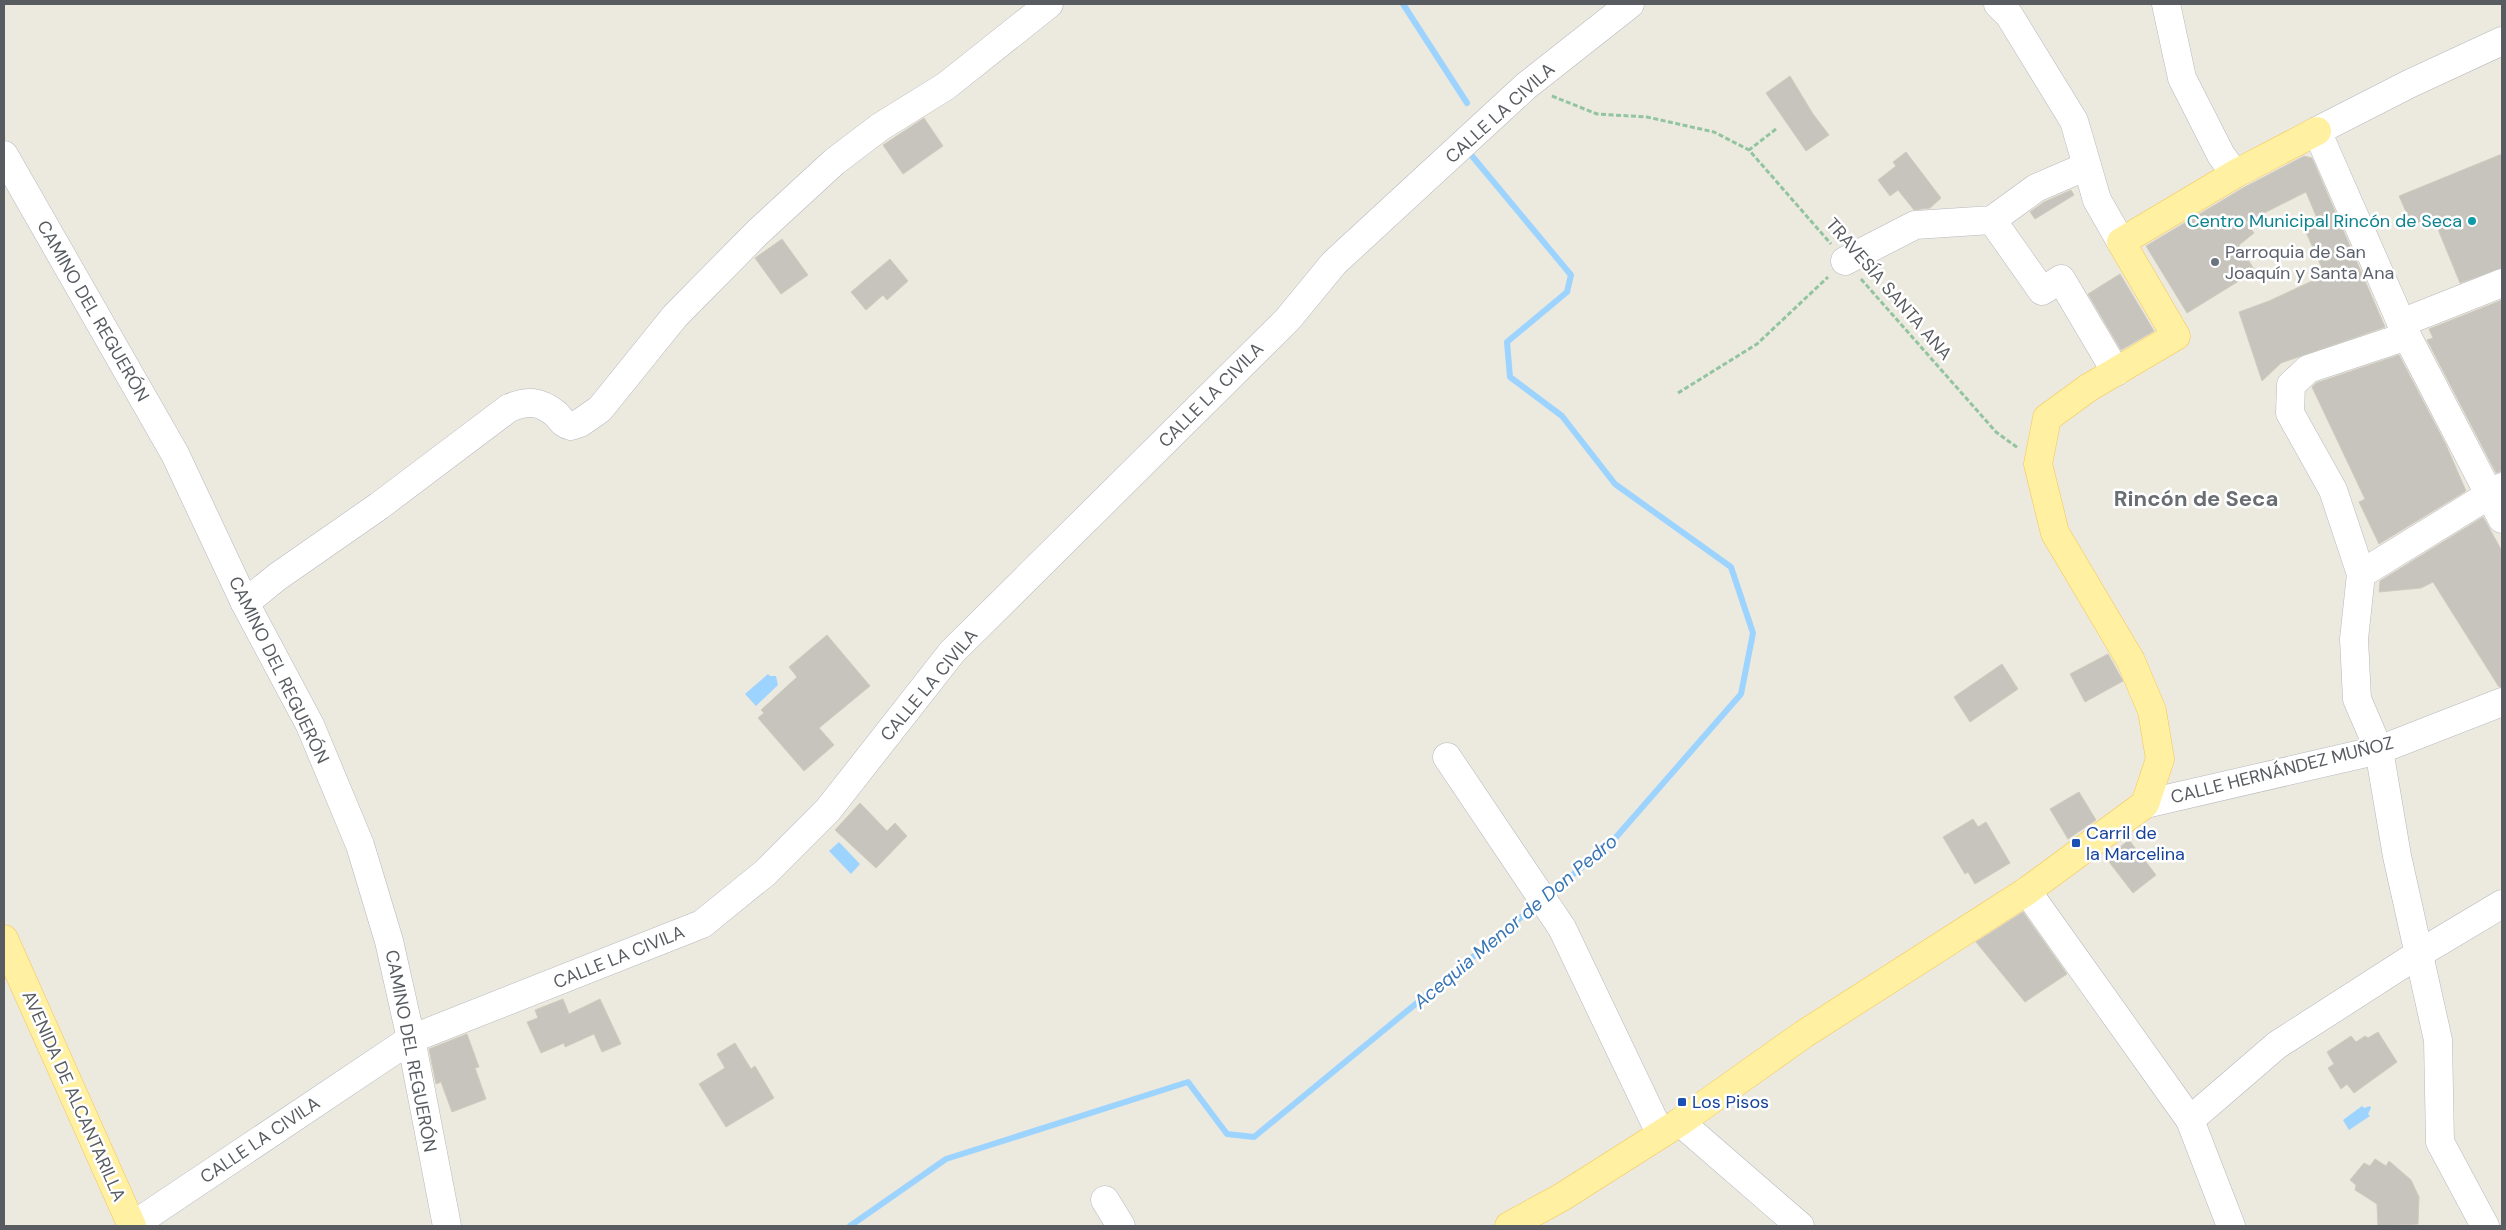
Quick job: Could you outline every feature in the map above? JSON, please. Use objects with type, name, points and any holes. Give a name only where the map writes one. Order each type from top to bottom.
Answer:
[{"type":"main road","points":[[1509,1226],[1562,1196],[1670,1127],[1804,1034],[2027,891],[2145,804],[2160,759],[2152,711],[2131,661],[2054,533],[2038,464],[2046,418],[2116,372],[2176,336],[2121,242],[2235,174],[2317,131]]},
{"type":"main road","name":"AVENIDA DE ALCANTARILLA","points":[[4,939],[132,1226]]},
{"type":"street","points":[[245,604],[276,577],[379,506],[509,408],[531,401],[541,404],[557,415],[564,424],[571,426],[594,414],[613,397],[675,316],[758,232],[834,162],[880,127],[946,86],[1049,4]]},
{"type":"street","name":"CALLE LA CIVILA","points":[[132,1226],[411,1039],[702,924],[765,873],[828,810],[952,652],[1288,318],[1334,263],[1526,86],[1630,4]]},
{"type":"street","points":[[1998,4],[2009,15],[2074,121],[2097,200],[2121,242]]},
{"type":"street","points":[[2166,4],[2182,78],[2221,155],[2235,174]]},
{"type":"street","points":[[2502,41],[2409,84],[2317,131],[2404,330],[2496,490],[2502,519]]},
{"type":"street","name":"CAMINO DEL REGUERÓN","points":[[4,155],[175,454],[245,604],[310,725],[360,845],[389,941],[411,1039],[447,1226]]},
{"type":"street","points":[[1845,261],[1915,225],[1992,220],[2036,188],[2087,166]]},
{"type":"street","points":[[1992,220],[2042,291],[2060,279],[2116,372]]},
{"type":"street","points":[[2485,1226],[2440,1142],[2438,1040],[2397,856],[2379,750],[2357,699],[2354,639],[2361,574],[2333,490],[2290,413],[2291,385],[2308,370],[2404,330],[2502,283]]},
{"type":"street","points":[[2361,574],[2496,490]]},
{"type":"street","name":"CALLE HERNÁNDEZ MUÑOZ","points":[[2145,804],[2379,750],[2502,702]]},
{"type":"street","points":[[1447,757],[1562,928],[1670,1127],[1800,1226]]},
{"type":"street","points":[[2027,891],[2190,1120],[2231,1226]]},
{"type":"street","points":[[2190,1120],[2277,1046],[2420,953],[2502,904]]},
{"type":"street","points":[[1106,1200],[1121,1226]]},
{"type":"path","points":[[1526,86],[1597,114],[1647,117],[1714,132],[1749,150],[1776,129]]},
{"type":"path","name":"TRAVESÍA SANTA ANA","points":[[1749,150],[1996,432],[2038,464]]},
{"type":"path","points":[[1678,393],[1757,344],[1845,261]]},
{"type":"water","points":[[768,674],[776,676],[778,685],[756,706],[745,694]]},
{"type":"water","points":[[839,842],[860,864],[851,874],[829,851]]},
{"type":"water","points":[[2362,1106],[2364,1108],[2370,1106],[2368,1114],[2370,1116],[2349,1130],[2343,1120]]},
{"type":"building","points":[[1790,76],[1813,114],[1829,135],[1806,151],[1766,93]]},
{"type":"building","points":[[924,118],[943,146],[903,174],[883,145]]},
{"type":"building","points":[[1906,152],[1941,198],[1930,208],[1914,210],[1898,190],[1890,196],[1878,180],[1896,166],[1893,162]]},
{"type":"building","name":"Centro Municipal Rincón de Seca","points":[[2502,154],[2502,268],[2460,283],[2433,217],[2412,225],[2399,196]]},
{"type":"building","points":[[2304,156],[2312,158],[2385,327],[2281,363],[2262,381],[2239,312],[2269,301],[2325,275],[2305,230],[2319,223],[2306,192],[2246,222],[2254,233],[2239,245],[2255,271],[2187,313],[2146,246],[2243,188]]},
{"type":"building","points":[[2071,190],[2074,195],[2035,219],[2030,212],[2044,202]]},
{"type":"building","points":[[782,239],[808,275],[781,294],[755,258]]},
{"type":"building","points":[[890,259],[908,281],[887,300],[883,295],[866,310],[851,292]]},
{"type":"building","points":[[2120,274],[2154,331],[2121,350],[2088,294]]},
{"type":"building","points":[[2502,300],[2502,471],[2496,473],[2427,340],[2433,338],[2429,329]]},
{"type":"building","points":[[2399,355],[2446,445],[2466,491],[2379,544],[2359,502],[2365,499],[2312,387],[2316,383]]},
{"type":"building","points":[[2483,517],[2502,551],[2502,687],[2499,687],[2433,582],[2421,588],[2379,592],[2380,581]]},
{"type":"building","points":[[827,635],[870,686],[819,728],[834,745],[804,771],[758,718],[764,713],[761,710],[797,677],[789,667]]},
{"type":"building","points":[[2108,654],[2123,681],[2085,702],[2070,674]]},
{"type":"building","points":[[2002,664],[2018,689],[1970,722],[1954,697]]},
{"type":"building","points":[[2079,792],[2096,820],[2068,839],[2050,809]]},
{"type":"building","points":[[860,803],[887,831],[895,823],[907,836],[876,868],[835,830]]},
{"type":"building","points":[[1973,819],[1978,827],[1986,822],[2010,863],[1975,884],[1968,872],[1965,874],[1943,837]]},
{"type":"building","points":[[2129,840],[2156,875],[2133,893],[2106,858]]},
{"type":"building","points":[[2023,912],[2067,974],[2025,1002],[1976,942]]},
{"type":"building","points":[[563,999],[569,1014],[600,999],[621,1044],[602,1052],[594,1034],[565,1047],[564,1043],[541,1053],[527,1022],[538,1018],[535,1010]]},
{"type":"building","points":[[2378,1032],[2397,1062],[2354,1093],[2347,1084],[2341,1089],[2328,1068],[2334,1064],[2327,1052],[2351,1036],[2356,1042],[2365,1036],[2368,1038]]},
{"type":"building","points":[[467,1034],[479,1067],[475,1068],[486,1099],[452,1112],[441,1082],[436,1084],[429,1049]]},
{"type":"building","points":[[735,1043],[751,1069],[755,1066],[774,1098],[726,1127],[699,1084],[725,1068],[717,1054]]},
{"type":"building","points":[[2375,1159],[2386,1166],[2389,1161],[2411,1180],[2419,1197],[2418,1224],[2378,1226],[2377,1204],[2355,1190],[2356,1185],[2350,1180],[2364,1163],[2370,1166]]},
{"type":"waterway","name":"Acequia Menor de Don Pedro","points":[[1403,4],[1467,103]]},
{"type":"waterway","name":"Acequia Menor de Don Pedro","points":[[1467,150],[1571,275],[1567,292],[1507,342],[1510,377],[1562,416],[1615,484],[1731,567],[1753,633],[1741,694],[1611,843],[1547,896]]},
{"type":"waterway","name":"Acequia Menor de Don Pedro","points":[[850,1226],[946,1159],[1188,1082],[1227,1134],[1254,1137],[1537,904]]},
{"type":"place","name":"Centro Municipal Rincón de Seca","points":[[2472,221]]},
{"type":"place","name":"Parroquia de San Joaquín y Santa Ana","points":[[2215,262]]},
{"type":"place","name":"Carril de la Marcelina","points":[[2076,843]]},
{"type":"place","name":"Los Pisos","points":[[1682,1102]]},
{"type":"district","name":"Rincón de Seca","points":[[2196,498]]}]
